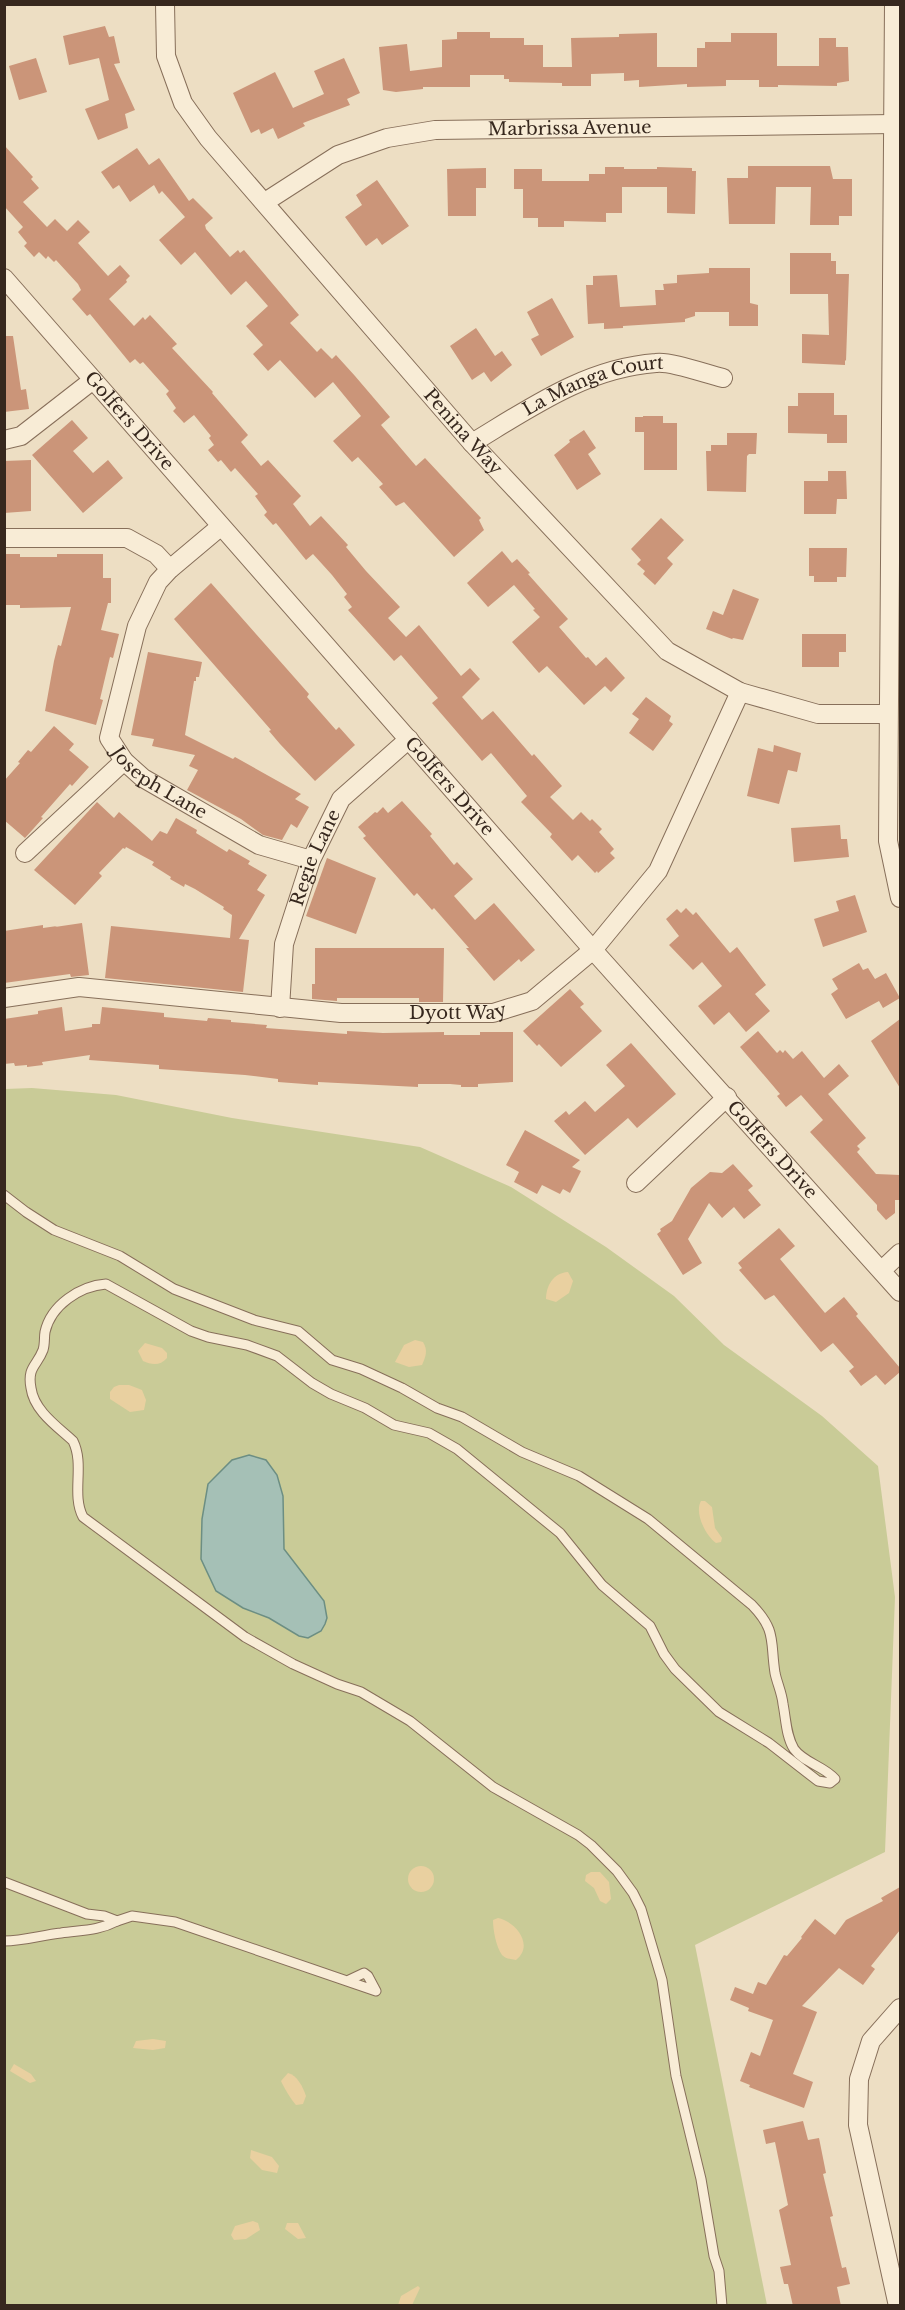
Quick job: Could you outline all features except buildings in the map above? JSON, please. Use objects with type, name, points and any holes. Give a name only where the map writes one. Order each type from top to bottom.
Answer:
[{"type":"street","name":"Penina Way","points":[[165,4],[166,56],[183,103],[208,138],[472,443],[667,651],[740,692],[818,714],[888,714]]},
{"type":"street","points":[[894,4],[888,841],[900,898]]},
{"type":"street","name":"Marbrissa Avenue","points":[[264,202],[338,155],[387,138],[435,130],[894,124]]},
{"type":"street","name":"Golfers Drive","points":[[4,278],[593,950],[900,1292]]},
{"type":"street","name":"La Manga Court","points":[[472,443],[545,398],[596,374],[658,362],[723,378]]},
{"type":"street","points":[[4,440],[21,436],[93,380]]},
{"type":"street","name":"Joseph Lane","points":[[220,527],[158,582],[137,626],[109,738],[124,761],[143,778],[259,845],[311,860]]},
{"type":"street","points":[[4,538],[127,538],[156,554],[170,569]]},
{"type":"street","name":"Dyott Way","points":[[4,998],[79,987],[341,1013],[493,1013],[532,1001],[593,950],[658,871],[740,692]]},
{"type":"street","name":"Regie Lane","points":[[280,1008],[284,944],[311,860],[340,799],[409,739]]},
{"type":"street","points":[[25,853],[124,761]]},
{"type":"street","points":[[636,1183],[727,1097]]},
{"type":"street","points":[[882,1270],[900,1253]]},
{"type":"street","points":[[898,2306],[858,2125],[859,2079],[871,2041],[900,2008]]},
{"type":"lane","points":[[4,1195],[54,1230],[120,1256],[174,1289],[254,1320],[298,1331],[332,1360],[361,1369],[402,1388],[437,1408],[462,1417],[522,1452],[579,1476],[648,1519],[752,1605],[763,1617],[772,1637],[775,1674],[783,1702],[788,1736],[795,1750],[813,1764],[829,1772],[834,1779],[830,1783],[818,1781],[769,1743],[723,1716],[675,1669],[664,1654],[650,1626],[602,1585],[560,1533],[457,1449],[429,1433],[394,1425],[365,1408],[331,1394],[312,1383],[277,1356],[247,1345],[208,1337],[183,1327],[106,1284],[97,1285],[65,1300],[54,1312],[46,1328],[43,1352],[31,1372],[31,1390],[43,1413],[73,1441],[76,1447],[79,1468],[78,1507],[83,1516],[245,1637],[293,1664],[361,1692],[410,1721],[493,1787],[578,1835],[591,1845],[629,1887],[644,1917],[664,1986],[676,2076],[697,2159],[714,2256],[719,2271],[722,2306]]},
{"type":"lane","points":[[4,1882],[87,1914],[104,1916],[117,1921]]},
{"type":"lane","points":[[4,1941],[17,1941],[60,1933],[87,1932],[104,1928],[132,1916],[175,1922],[347,1981]]},
{"type":"green space","points":[[32,1088],[116,1095],[232,1118],[420,1147],[511,1187],[606,1247],[674,1296],[724,1345],[822,1416],[878,1466],[895,1597],[885,1852],[695,1945],[767,2305],[5,2305],[5,1089]]},
{"type":"sand","points":[[568,1272],[573,1281],[569,1293],[556,1302],[546,1299],[551,1281],[558,1275]]},
{"type":"sand","points":[[415,1340],[423,1342],[426,1348],[422,1365],[409,1367],[395,1362],[404,1345]]},
{"type":"sand","points":[[145,1343],[162,1348],[167,1353],[167,1358],[156,1364],[143,1361],[138,1351]]},
{"type":"sand","points":[[119,1385],[129,1385],[142,1390],[146,1400],[144,1410],[130,1412],[110,1399],[110,1392]]},
{"type":"sand","points":[[701,1501],[705,1501],[712,1507],[715,1528],[722,1538],[721,1542],[716,1543],[712,1540],[705,1530],[699,1512]]},
{"type":"sand","points":[[421,1866],[431,1869],[434,1879],[431,1889],[421,1892],[411,1889],[408,1879],[411,1869]]},
{"type":"sand","points":[[591,1872],[600,1872],[609,1882],[611,1899],[606,1904],[600,1901],[594,1888],[585,1881],[586,1875]]},
{"type":"sand","points":[[498,1918],[511,1924],[523,1941],[524,1948],[516,1960],[502,1955],[498,1948],[493,1920]]},
{"type":"sand","points":[[153,2039],[166,2041],[165,2048],[153,2050],[133,2048],[136,2041]]},
{"type":"sand","points":[[14,2064],[31,2074],[36,2081],[30,2083],[10,2071]]},
{"type":"sand","points":[[288,2073],[297,2079],[303,2089],[306,2096],[303,2104],[296,2105],[281,2081]]},
{"type":"sand","points":[[251,2150],[272,2157],[279,2166],[277,2173],[262,2170],[250,2158]]},
{"type":"sand","points":[[253,2221],[258,2223],[260,2230],[246,2239],[234,2240],[231,2235],[235,2226]]},
{"type":"sand","points":[[287,2223],[298,2223],[306,2238],[298,2239],[285,2229]]},
{"type":"sand","points":[[418,2286],[420,2288],[412,2305],[398,2305],[401,2296]]},
{"type":"shaded area","points":[[249,1455],[266,1460],[277,1475],[283,1496],[284,1549],[324,1601],[327,1618],[325,1624],[321,1631],[308,1638],[299,1636],[269,1618],[243,1608],[216,1591],[201,1559],[202,1519],[208,1484],[232,1460]]}]
